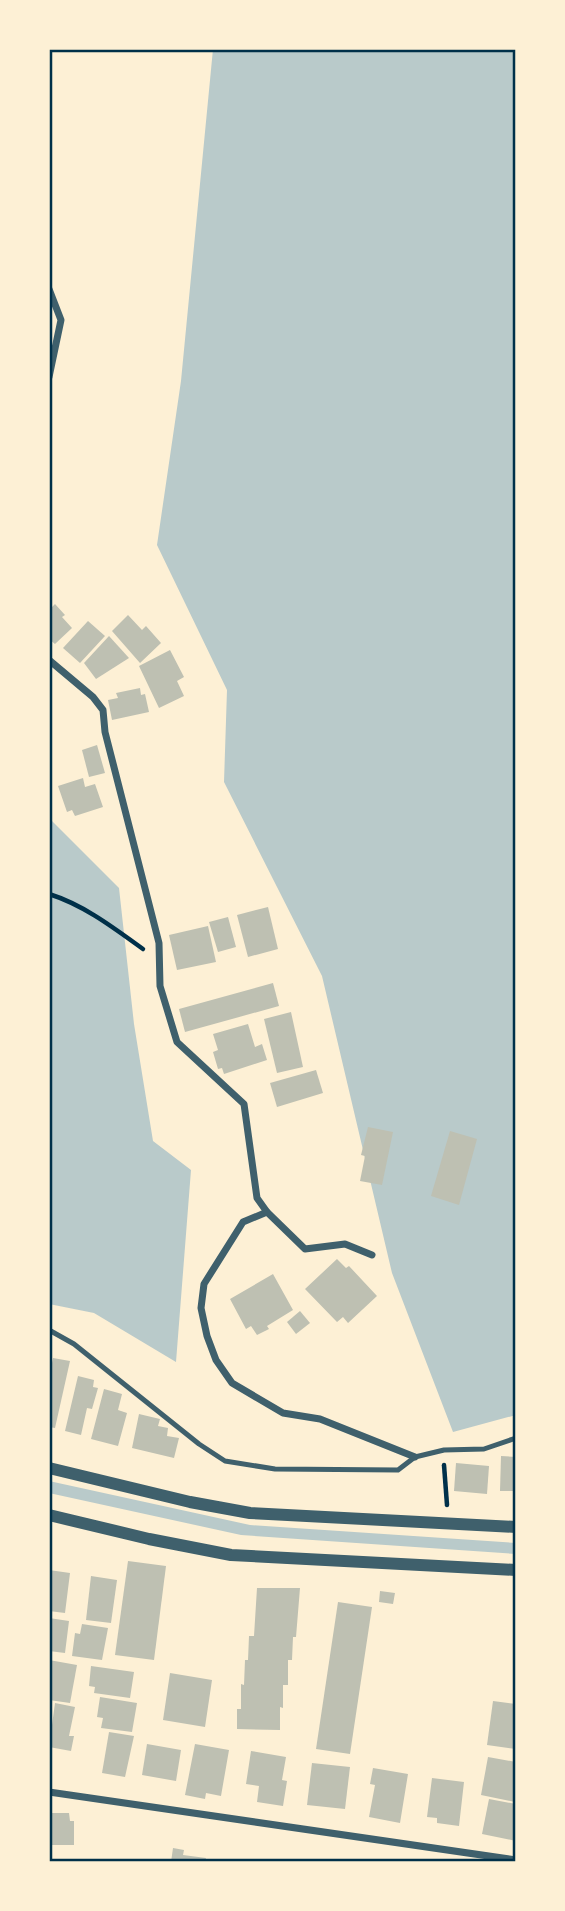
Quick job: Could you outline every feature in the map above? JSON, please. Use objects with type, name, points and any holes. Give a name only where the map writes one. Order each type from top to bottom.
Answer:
[{"type":"street","points":[[49,289],[61,320],[49,377]]},
{"type":"street","points":[[49,660],[93,697],[103,710],[105,732],[159,943],[160,986],[177,1042],[244,1104],[257,1198],[267,1212],[305,1249],[345,1244],[372,1255]]},
{"type":"street","points":[[267,1212],[243,1222],[204,1284],[201,1308],[216,1360],[232,1383],[283,1412],[320,1419],[415,1457]]},
{"type":"street","points":[[49,1468],[190,1502],[250,1513],[516,1527]]},
{"type":"street","points":[[49,1515],[231,1555],[516,1570]]},
{"type":"street","points":[[49,1792],[516,1860]]},
{"type":"lane","points":[[49,1330],[74,1344],[188,1436],[225,1461],[275,1469],[398,1470],[415,1457],[444,1450],[484,1449],[516,1438]]},
{"type":"path","points":[[49,894],[63,898],[103,920],[158,960]]},
{"type":"path","points":[[444,1450],[444,1492]]},
{"type":"shaded area","points":[[213,49],[516,49],[516,1415],[453,1432],[392,1273],[322,976],[224,782],[227,690],[157,545],[181,381]]},
{"type":"shaded area","points":[[49,818],[119,888],[134,1024],[153,1141],[191,1170],[176,1362],[94,1313],[49,1304]]},
{"type":"shaded area","points":[[49,1481],[250,1525],[516,1543],[516,1554],[241,1535],[49,1493]]},
{"type":"building","points":[[55,604],[72,628],[55,644],[49,639],[49,610]]},
{"type":"building","points":[[128,615],[142,630],[146,626],[161,643],[140,663],[112,631]]},
{"type":"building","points":[[88,621],[105,636],[80,663],[63,648]]},
{"type":"building","points":[[109,636],[129,658],[96,679],[84,663]]},
{"type":"building","points":[[170,650],[184,677],[177,681],[184,696],[159,708],[139,666]]},
{"type":"building","points":[[140,688],[141,695],[145,694],[149,712],[112,720],[108,700],[118,698],[116,693]]},
{"type":"building","points":[[97,745],[105,773],[89,777],[82,750]]},
{"type":"building","points":[[83,778],[85,787],[95,784],[103,807],[75,816],[72,810],[67,812],[58,786]]},
{"type":"building","points":[[268,907],[278,949],[248,957],[237,915]]},
{"type":"building","points":[[228,917],[236,947],[218,952],[209,922]]},
{"type":"building","points":[[208,926],[216,962],[177,970],[169,935]]},
{"type":"building","points":[[273,983],[279,1006],[185,1032],[179,1009]]},
{"type":"building","points":[[291,1012],[303,1067],[277,1073],[264,1019]]},
{"type":"building","points":[[248,1024],[255,1047],[262,1044],[267,1060],[224,1074],[222,1068],[218,1069],[213,1052],[218,1050],[213,1034]]},
{"type":"building","points":[[316,1070],[323,1093],[277,1107],[270,1083]]},
{"type":"building","points":[[368,1127],[393,1132],[382,1185],[360,1181],[365,1156],[361,1155]]},
{"type":"building","points":[[450,1131],[477,1139],[459,1205],[431,1196]]},
{"type":"building","points":[[337,1259],[346,1268],[349,1266],[377,1296],[348,1323],[343,1317],[337,1322],[305,1289]]},
{"type":"building","points":[[273,1274],[293,1310],[257,1335],[251,1326],[246,1329],[230,1299]]},
{"type":"building","points":[[300,1311],[310,1323],[296,1334],[287,1322]]},
{"type":"building","points":[[53,1358],[70,1361],[55,1428],[49,1427],[49,1378]]},
{"type":"building","points":[[78,1376],[94,1380],[93,1387],[98,1388],[92,1409],[87,1408],[81,1435],[65,1431]]},
{"type":"building","points":[[104,1389],[122,1394],[118,1410],[127,1413],[118,1446],[91,1439]]},
{"type":"building","points":[[139,1414],[160,1419],[158,1426],[168,1428],[167,1436],[179,1438],[174,1458],[132,1448]]},
{"type":"building","points":[[501,1456],[516,1457],[516,1491],[500,1491]]},
{"type":"building","points":[[456,1463],[489,1466],[487,1494],[454,1491]]},
{"type":"building","points":[[128,1561],[166,1566],[154,1660],[115,1655]]},
{"type":"building","points":[[49,1570],[70,1573],[65,1613],[49,1611]]},
{"type":"building","points":[[91,1576],[117,1580],[111,1623],[86,1620]]},
{"type":"building","points":[[257,1588],[300,1588],[296,1637],[293,1637],[292,1660],[288,1660],[288,1685],[283,1685],[280,1730],[237,1729],[237,1709],[241,1709],[241,1684],[244,1685],[249,1636],[254,1636]]},
{"type":"building","points":[[380,1591],[395,1593],[393,1604],[379,1602]]},
{"type":"building","points":[[338,1602],[372,1607],[350,1754],[316,1749]]},
{"type":"building","points":[[49,1618],[69,1621],[65,1653],[49,1651]]},
{"type":"building","points":[[82,1624],[108,1628],[102,1660],[72,1656],[75,1633],[80,1634]]},
{"type":"building","points":[[49,1660],[77,1665],[70,1703],[49,1700]]},
{"type":"building","points":[[91,1666],[134,1672],[130,1698],[94,1693],[95,1687],[89,1686]]},
{"type":"building","points":[[170,1673],[212,1680],[205,1727],[163,1720]]},
{"type":"building","points":[[100,1697],[137,1703],[132,1732],[101,1728],[103,1718],[97,1717]]},
{"type":"building","points":[[493,1701],[516,1704],[516,1749],[487,1745]]},
{"type":"building","points":[[55,1703],[75,1707],[69,1736],[74,1736],[71,1751],[49,1747]]},
{"type":"building","points":[[109,1732],[134,1736],[125,1777],[102,1773]]},
{"type":"building","points":[[147,1744],[181,1750],[176,1781],[142,1775]]},
{"type":"building","points":[[195,1744],[229,1750],[221,1796],[206,1793],[205,1799],[185,1795]]},
{"type":"building","points":[[251,1751],[286,1757],[282,1780],[287,1781],[283,1806],[257,1802],[259,1786],[246,1784]]},
{"type":"building","points":[[488,1757],[516,1762],[515,1802],[481,1795]]},
{"type":"building","points":[[312,1763],[350,1767],[345,1809],[307,1805]]},
{"type":"building","points":[[373,1768],[408,1774],[400,1823],[369,1817],[375,1785],[370,1784]]},
{"type":"building","points":[[432,1778],[464,1782],[459,1826],[437,1823],[437,1818],[427,1817]]},
{"type":"building","points":[[489,1799],[516,1804],[516,1841],[482,1834]]},
{"type":"building","points":[[49,1813],[69,1813],[70,1821],[74,1821],[74,1845],[49,1845]]},
{"type":"building","points":[[173,1848],[184,1850],[183,1855],[206,1858],[205,1862],[171,1862]]}]
